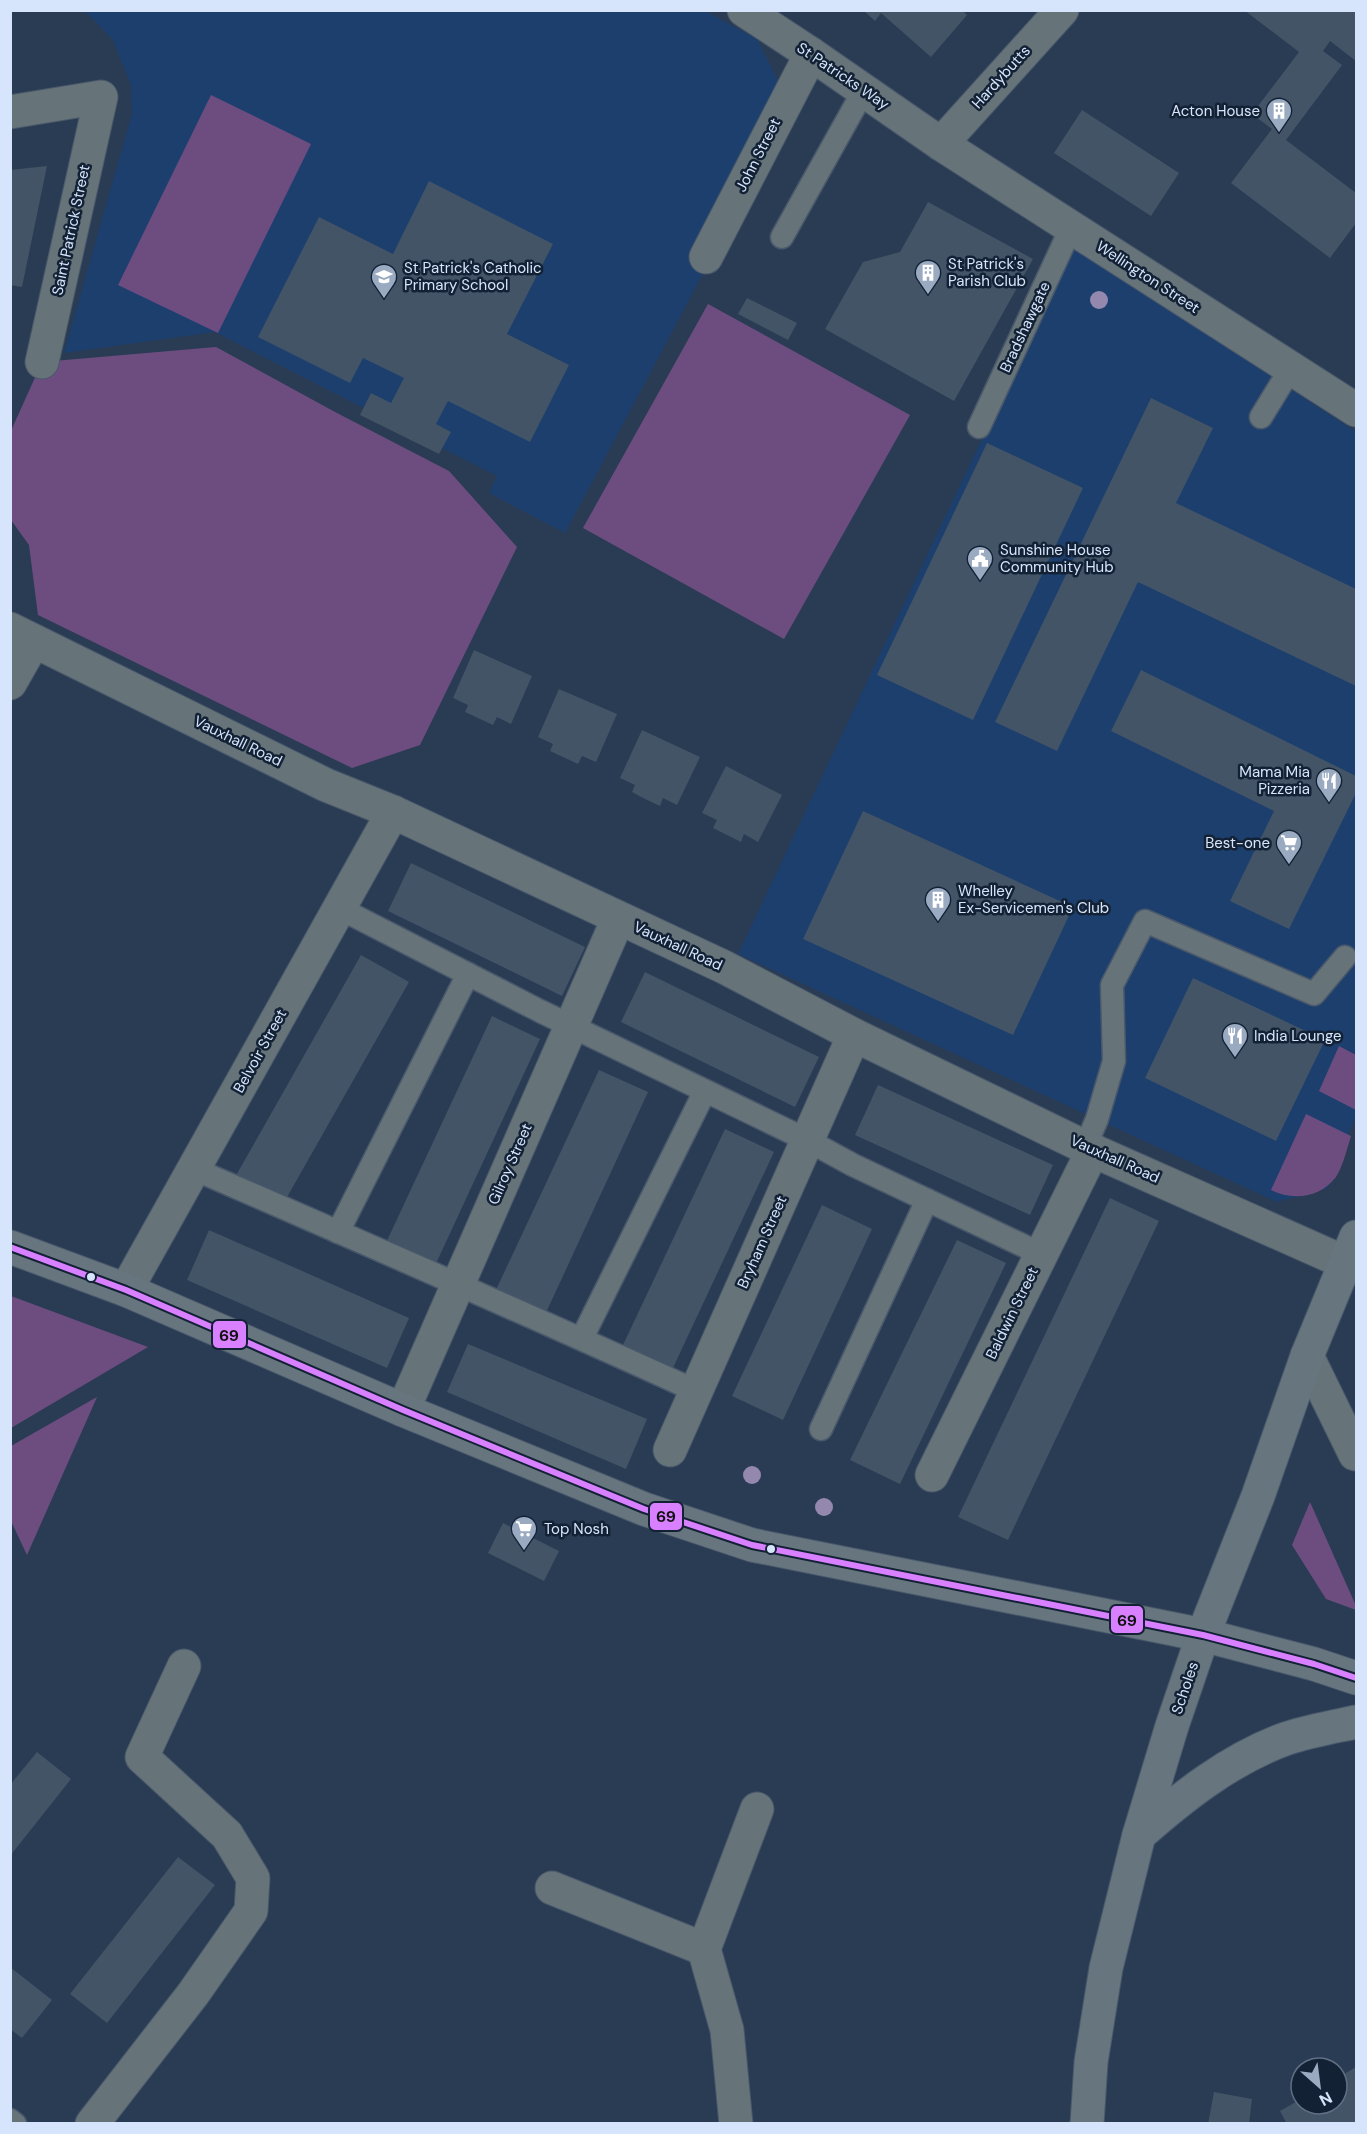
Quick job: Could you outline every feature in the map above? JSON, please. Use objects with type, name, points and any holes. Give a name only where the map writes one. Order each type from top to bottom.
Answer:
[{"type":"street","name":"St Patricks Way","points":[[744,10],[941,144]]},
{"type":"street","name":"Hardybutts","points":[[941,144],[1062,10]]},
{"type":"street","name":"John Street","points":[[706,257],[811,54]]},
{"type":"street","name":"Saint Patrick Street","points":[[10,112],[101,97],[42,363]]},
{"type":"street","name":"Wellington Street","points":[[941,144],[1356,410]]},
{"type":"street","points":[[10,683],[22,635]]},
{"type":"street","name":"Vauxhall Road","points":[[22,635],[326,785],[393,812],[724,967],[854,1035],[1089,1148],[1351,1250]]},
{"type":"street","name":"Belvoir Street","points":[[126,1290],[393,812]]},
{"type":"street","name":"Gilroy Street","points":[[403,1410],[618,919]]},
{"type":"street","name":"Bryham Street","points":[[670,1450],[854,1035]]},
{"type":"street","name":"Baldwin Street","points":[[932,1475],[1041,1254],[1089,1148]]},
{"type":"street","points":[[10,1248],[126,1290],[403,1410],[644,1509],[752,1545],[1203,1635],[1314,1664],[1356,1678]]},
{"type":"street","name":"Scholes","points":[[1088,2124],[1091,2062],[1106,1968],[1139,1835],[1203,1635],[1258,1496],[1307,1356],[1351,1250]]},
{"type":"street","points":[[1307,1356],[1355,1454]]},
{"type":"street","points":[[92,2124],[193,1994],[251,1911],[253,1878],[227,1835],[142,1757],[184,1666]]},
{"type":"street","points":[[1139,1835],[1172,1806],[1236,1762],[1261,1749],[1318,1729],[1356,1722]]},
{"type":"street","points":[[736,2124],[727,2030],[704,1950],[757,1809]]},
{"type":"street","points":[[552,1888],[704,1950]]},
{"type":"lane","points":[[782,237],[864,90]]},
{"type":"lane","name":"Bradshawgate","points":[[980,427],[1071,228]]},
{"type":"lane","points":[[1261,417],[1291,368]]},
{"type":"lane","points":[[339,908],[570,1026],[807,1140],[853,1166],[1041,1254]]},
{"type":"lane","points":[[1089,1148],[1114,1061],[1112,985],[1145,921],[1314,994],[1345,957]]},
{"type":"lane","points":[[338,1232],[468,974]]},
{"type":"lane","points":[[582,1338],[705,1091]]},
{"type":"lane","points":[[194,1168],[582,1338],[696,1391]]},
{"type":"lane","points":[[821,1429],[927,1200]]},
{"type":"lane","points":[[10,2120],[15,2124]]},
{"type":"shaded area","name":"St Patrick's Catholic Primary School","points":[[83,11],[705,11],[757,39],[779,83],[689,257],[706,268],[565,533],[489,493],[497,476],[215,332],[64,353],[132,114],[131,85],[113,40]]},
{"type":"shaded area","points":[[211,95],[311,144],[218,333],[118,285]]},
{"type":"shaded area","points":[[1073,247],[1356,432],[1356,1115],[1328,1188],[1277,1202],[738,954]]},
{"type":"shaded area","points":[[708,304],[910,415],[784,639],[583,528]]},
{"type":"shaded area","points":[[216,347],[449,471],[517,547],[420,745],[352,768],[38,615],[29,545],[11,520],[10,433],[42,362]]},
{"type":"shaded area","points":[[1339,1046],[1356,1055],[1356,1110],[1319,1091]]},
{"type":"shaded area","points":[[1306,1114],[1351,1136],[1341,1168],[1330,1184],[1314,1193],[1288,1196],[1271,1190]]},
{"type":"shaded area","points":[[11,1296],[148,1347],[11,1428]]},
{"type":"shaded area","points":[[97,1397],[27,1555],[11,1521],[11,1446]]},
{"type":"shaded area","points":[[1310,1502],[1356,1610],[1326,1599],[1292,1545]]},
{"type":"building","points":[[863,10],[962,10],[967,15],[931,57],[881,13],[875,21]]},
{"type":"building","name":"Acton House","points":[[1244,10],[1356,10],[1356,61],[1330,41],[1323,51],[1342,65],[1286,140],[1356,193],[1356,223],[1330,258],[1231,183],[1272,129],[1252,114],[1299,52]]},
{"type":"building","points":[[1082,110],[1179,173],[1151,216],[1054,153]]},
{"type":"building","points":[[47,166],[22,287],[10,285],[10,170]]},
{"type":"building","points":[[429,181],[553,244],[507,334],[569,365],[530,442],[448,401],[436,424],[451,432],[439,454],[360,415],[371,393],[391,403],[404,378],[363,358],[350,383],[258,337],[319,217],[393,254]]},
{"type":"building","name":"St Patrick's Parish Club","points":[[928,202],[1033,259],[954,401],[825,329],[863,262],[900,252]]},
{"type":"building","points":[[747,298],[797,323],[788,340],[738,314]]},
{"type":"building","points":[[1151,398],[1213,428],[1176,503],[1356,589],[1356,686],[1138,582],[1057,751],[995,722]]},
{"type":"building","name":"Sunshine House Community Hub","points":[[987,443],[1083,488],[973,720],[877,675]]},
{"type":"building","points":[[474,650],[532,676],[511,724],[497,717],[493,725],[465,712],[468,705],[453,698]]},
{"type":"building","points":[[1141,670],[1356,776],[1356,793],[1289,929],[1230,901],[1274,811],[1111,731]]},
{"type":"building","points":[[559,689],[617,714],[596,762],[582,756],[578,764],[550,751],[553,744],[538,737]]},
{"type":"building","points":[[642,730],[700,757],[677,805],[663,798],[660,806],[645,799],[632,792],[635,785],[620,778]]},
{"type":"building","points":[[726,766],[782,795],[758,842],[744,834],[741,842],[713,828],[717,820],[702,813]]},
{"type":"building","name":"Whelley Ex-Servicemen's Club","points":[[863,811],[1073,907],[1013,1035],[803,939]]},
{"type":"building","points":[[411,863],[585,947],[562,996],[388,911]]},
{"type":"building","points":[[361,955],[409,982],[282,1206],[234,1179]]},
{"type":"building","points":[[645,972],[819,1057],[795,1107],[621,1022]]},
{"type":"building","name":"India Lounge","points":[[1193,978],[1325,1040],[1276,1141],[1145,1078]]},
{"type":"building","points":[[492,1016],[540,1039],[433,1270],[384,1247]]},
{"type":"building","points":[[599,1070],[648,1092],[544,1317],[494,1294]]},
{"type":"building","points":[[878,1085],[1053,1165],[1030,1215],[855,1135]]},
{"type":"building","points":[[725,1129],[774,1152],[672,1370],[622,1347]]},
{"type":"building","points":[[1110,1198],[1159,1221],[1008,1540],[958,1517]]},
{"type":"building","points":[[822,1205],[872,1229],[783,1420],[732,1396]]},
{"type":"building","points":[[209,1230],[409,1318],[387,1368],[187,1280]]},
{"type":"building","points":[[957,1240],[1006,1263],[900,1484],[850,1460]]},
{"type":"building","points":[[468,1344],[647,1419],[626,1469],[447,1392]]},
{"type":"building","name":"Top Nosh","points":[[503,1523],[559,1551],[544,1581],[488,1553]]},
{"type":"building","points":[[37,1752],[71,1779],[10,1856],[10,1785]]},
{"type":"building","points":[[178,1857],[215,1885],[107,2023],[70,1994]]},
{"type":"building","points":[[10,1967],[52,2000],[22,2038],[10,2029]]},
{"type":"building","points":[[1356,2067],[1356,2124],[1287,2124],[1280,2111],[1289,2106],[1289,2116],[1349,2116],[1349,2071]]},
{"type":"building","points":[[1214,2092],[1252,2099],[1249,2124],[1208,2124]]},
{"type":"transit line","name":"69","points":[[10,1247],[126,1290],[403,1410],[644,1509],[752,1545],[1203,1635],[1314,1664],[1356,1678]]},
{"type":"place","name":"Acton House","points":[[1279,134]]},
{"type":"place","name":"St Patrick's Parish Club","points":[[928,296]]},
{"type":"place","name":"St Patrick's Catholic Primary School","points":[[384,300]]},
{"type":"place","name":"Sunshine House Community Hub","points":[[980,582]]},
{"type":"place","name":"Mama Mia Pizzeria","points":[[1329,804]]},
{"type":"place","name":"Best-one","points":[[1289,866]]},
{"type":"place","name":"Whelley Ex-Servicemen's Club","points":[[938,923]]},
{"type":"place","name":"India Lounge","points":[[1235,1059]]},
{"type":"place","name":"Top Nosh","points":[[524,1552]]}]
